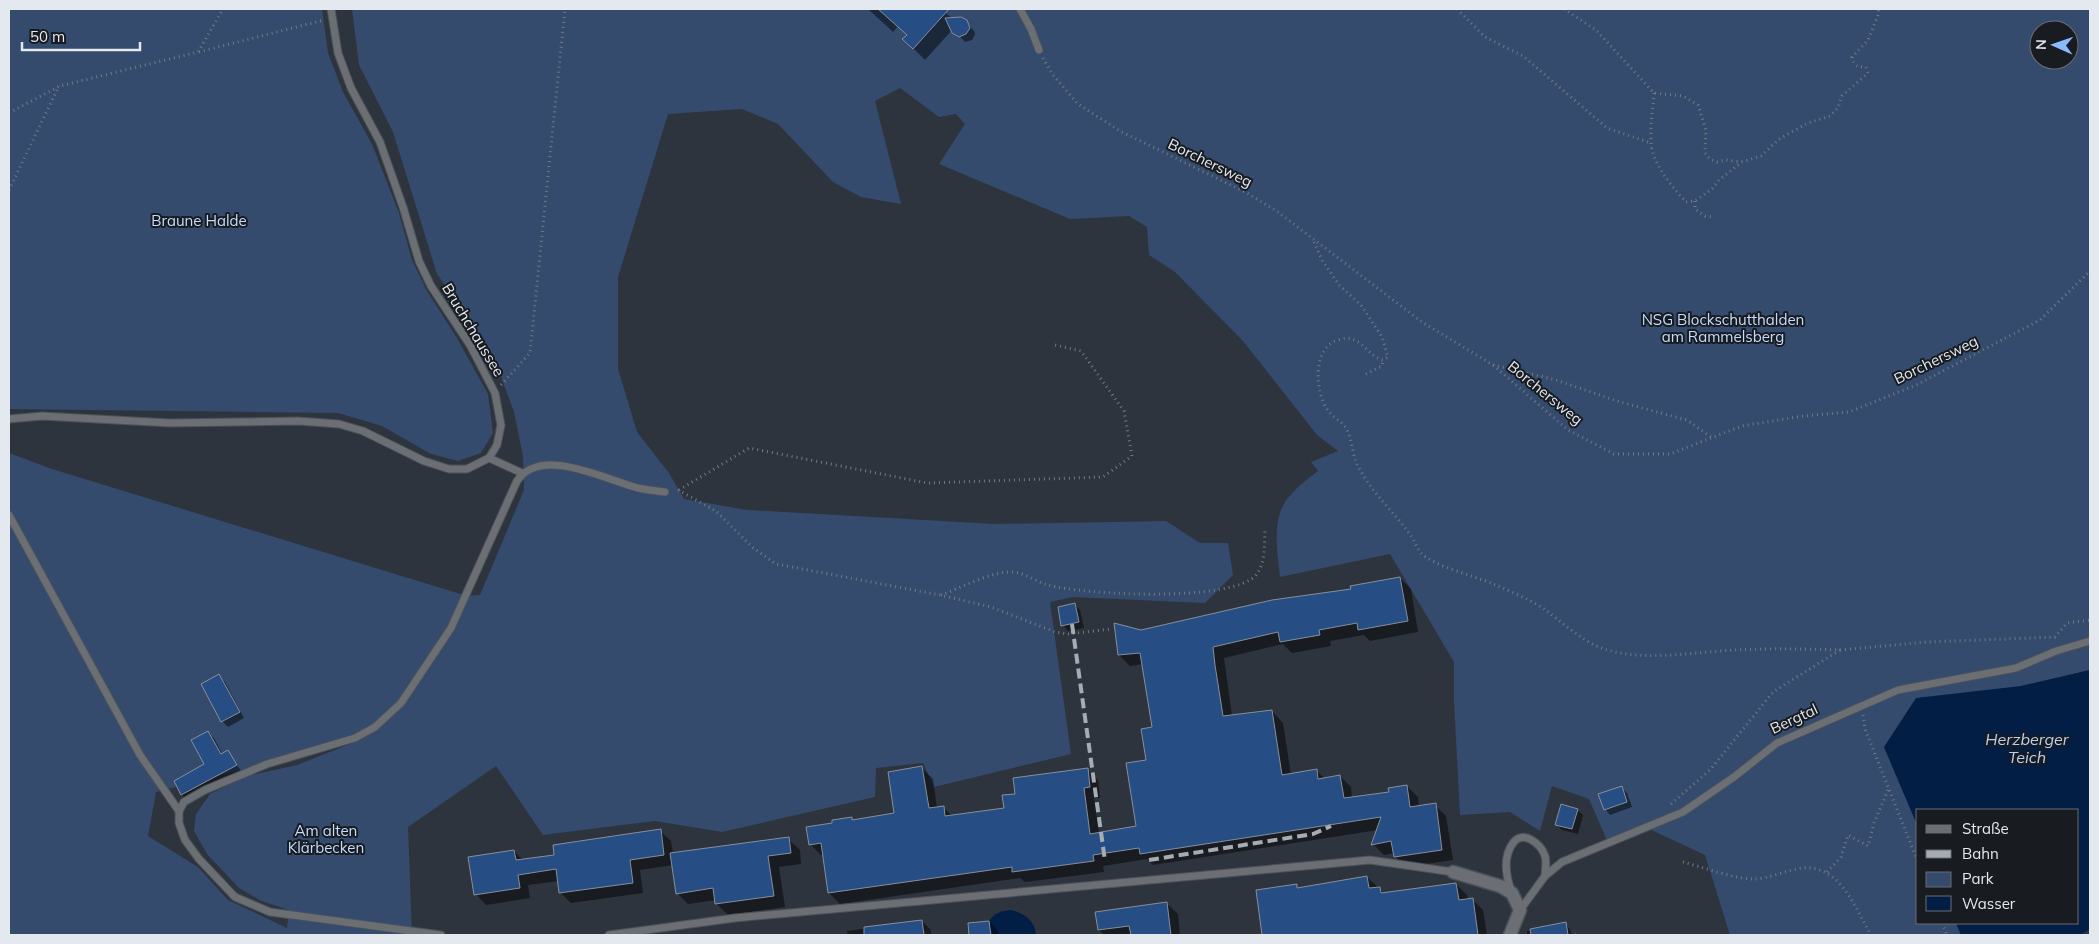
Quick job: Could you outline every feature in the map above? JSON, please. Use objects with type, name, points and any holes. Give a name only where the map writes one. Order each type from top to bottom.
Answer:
[{"type":"street","points":[[1453,872],[1492,882],[1512,893],[1520,910]]},
{"type":"street","name":"Bergtal","points":[[1510,935],[1520,910]]},
{"type":"lane","name":"Bruchchaussee","points":[[331,9],[338,53],[351,88],[380,142],[403,206],[419,261],[431,286],[470,345],[494,393],[501,425],[497,445],[489,458]]},
{"type":"lane","points":[[1020,9],[1031,28],[1039,50]]},
{"type":"lane","points":[[9,418],[42,416],[170,424],[298,421],[339,424],[362,431],[424,461],[448,469],[466,469],[489,458],[522,473]]},
{"type":"lane","points":[[441,935],[270,912],[251,905],[235,897],[184,840],[179,823],[179,811],[184,802],[205,790],[258,768],[355,738],[375,727],[401,703],[451,628],[522,473],[532,467],[543,465],[578,469],[639,488],[665,492]]},
{"type":"lane","points":[[9,515],[140,755],[179,811]]},
{"type":"lane","name":"Bergtal","points":[[1520,910],[1545,876],[1562,862],[1683,812],[1777,743],[1898,690],[2016,668],[2056,651],[2090,641]]},
{"type":"lane","points":[[1512,893],[1506,877],[1506,866],[1511,845],[1516,840],[1523,838],[1532,839],[1540,846],[1546,858],[1545,876]]},
{"type":"lane","points":[[609,935],[735,918],[1370,860],[1453,872]]},
{"type":"path","points":[[198,52],[223,9]]},
{"type":"path","points":[[494,393],[530,353],[566,9]]},
{"type":"path","points":[[1457,9],[1485,37],[1523,56],[1607,128],[1651,143]]},
{"type":"path","points":[[1564,9],[1596,30],[1654,93],[1683,96],[1698,105],[1706,130],[1705,153],[1710,159],[1717,162],[1726,160],[1742,162]]},
{"type":"path","points":[[1654,93],[1651,143],[1658,164],[1672,187],[1686,202],[1695,200],[1712,189],[1719,180],[1742,162],[1761,156],[1779,139],[1808,123],[1830,116],[1838,108],[1842,96],[1868,73],[1866,67],[1857,67],[1853,63],[1852,57],[1868,40],[1879,13],[1878,9]]},
{"type":"path","points":[[9,113],[60,86],[332,18]]},
{"type":"path","name":"Borchersweg","points":[[1039,50],[1053,75],[1078,104],[1120,131],[1247,192],[1301,228],[1314,241],[1422,322],[1492,365],[1568,430],[1614,454],[1670,454],[1742,426],[1803,416],[1849,412],[1916,385],[2040,320],[2090,271]]},
{"type":"path","points":[[9,190],[60,86]]},
{"type":"path","points":[[1695,200],[1695,209],[1701,214],[1714,217]]},
{"type":"path","points":[[1314,241],[1322,260],[1340,285],[1361,305],[1382,337],[1388,357],[1383,360],[1376,359],[1362,343],[1351,339],[1338,340],[1328,346],[1321,357],[1317,373],[1321,396],[1328,410],[1346,429],[1358,466],[1382,500],[1411,535],[1421,553],[1444,566],[1492,583],[1543,609],[1575,634],[1609,651],[1643,656],[1737,650],[1840,650],[1927,642],[2055,637],[2066,623],[2090,620]]},
{"type":"path","points":[[665,492],[679,490],[749,448],[927,483],[1103,477],[1132,456],[1124,411],[1081,351],[1055,345]]},
{"type":"path","points":[[1366,374],[1378,370],[1382,366],[1383,360]]},
{"type":"path","points":[[1492,365],[1556,380],[1620,402],[1687,420],[1711,438]]},
{"type":"path","points":[[679,490],[716,511],[752,547],[776,564],[940,595],[991,607],[1055,632],[1068,634],[1111,629]]},
{"type":"path","points":[[940,595],[1010,571],[1025,575],[1047,585],[1069,589],[1144,595],[1213,591],[1245,584],[1256,574],[1264,559],[1264,530]]},
{"type":"path","points":[[1669,806],[1710,770],[1773,692],[1840,650]]},
{"type":"path","points":[[1862,707],[1865,729],[1916,857]]},
{"type":"path","points":[[1827,872],[1841,857],[1848,835],[1868,846],[1874,823],[1889,789]]},
{"type":"path","points":[[1683,862],[1745,879],[1756,879],[1779,872],[1804,868],[1827,872],[1840,882],[1871,935]]},
{"type":"path","points":[[1576,935],[1579,932]]},
{"type":"green space","name":"Braune Halde","points":[[9,9],[322,9],[328,53],[343,92],[372,144],[399,213],[412,260],[427,291],[457,338],[488,394],[493,433],[481,453],[458,461],[431,454],[382,426],[338,413],[9,409]]},
{"type":"green space","points":[[352,9],[2090,9],[2090,670],[2021,686],[1884,747],[1916,822],[1916,924],[1956,924],[1961,935],[1730,935],[1705,855],[1647,828],[1609,845],[1589,799],[1552,786],[1540,831],[1510,812],[1460,815],[1454,701],[1454,662],[1390,554],[1280,577],[1277,552],[1277,526],[1281,510],[1292,493],[1318,471],[1311,462],[1338,451],[1317,435],[1243,341],[1175,272],[1149,255],[1147,227],[1129,216],[1070,219],[939,164],[965,124],[956,114],[939,117],[900,88],[875,101],[901,204],[861,197],[833,182],[778,124],[742,109],[668,114],[618,277],[618,369],[637,432],[669,473],[684,499],[747,510],[995,524],[1166,521],[1200,543],[1228,543],[1233,575],[1205,603],[1073,597],[1050,602],[1071,754],[934,787],[923,763],[876,768],[875,797],[722,832],[655,821],[543,835],[496,766],[408,827],[412,935],[9,935],[9,453],[52,469],[467,596],[480,595],[524,490],[523,456],[514,412],[493,355],[437,274],[393,132],[359,65]],"holes":[[[365,738],[297,765],[247,776],[210,794],[196,814],[194,831],[207,854],[239,888],[261,901],[289,910],[287,928],[228,900],[198,867],[148,836],[156,792]]]},
{"type":"water","name":"Herzberger Teich","points":[[2090,670],[2090,929],[2080,935],[1961,935],[1956,924],[2079,924],[2079,809],[1916,809],[1916,822],[1884,747],[1916,698],[2021,686]]},
{"type":"water","points":[[1010,910],[1028,918],[1033,925],[1036,935],[991,935],[989,921],[998,913]]},
{"type":"building","points":[[878,9],[949,9],[913,49],[902,39],[907,35]]},
{"type":"building","points":[[961,17],[967,20],[970,28],[966,34],[959,37],[952,33],[945,18]]},
{"type":"building","points":[[1400,577],[1408,621],[1358,630],[1357,623],[1319,630],[1320,635],[1280,642],[1278,632],[1213,647],[1215,665],[1223,716],[1272,710],[1282,775],[1317,769],[1318,779],[1340,775],[1344,798],[1389,792],[1388,788],[1407,785],[1410,807],[1436,803],[1442,850],[1394,857],[1391,841],[1371,845],[1381,817],[1140,854],[1139,848],[1093,855],[1094,861],[1012,872],[1012,867],[828,893],[821,843],[809,845],[806,827],[832,823],[832,820],[852,817],[852,820],[894,813],[888,772],[922,766],[929,808],[944,806],[945,816],[1004,808],[1002,795],[1015,794],[1013,778],[1088,768],[1090,787],[1084,788],[1090,834],[1136,826],[1126,763],[1146,760],[1141,729],[1152,727],[1140,653],[1118,655],[1114,623],[1141,630],[1272,600],[1351,589],[1350,586]]},
{"type":"building","points":[[1075,603],[1079,622],[1061,626],[1058,607]]},
{"type":"building","points":[[219,674],[240,712],[221,722],[201,684]]},
{"type":"building","points":[[208,731],[221,754],[228,750],[237,765],[181,795],[174,781],[204,764],[191,740]]},
{"type":"building","points":[[1622,786],[1627,802],[1604,810],[1598,794]]},
{"type":"building","points":[[1561,804],[1578,809],[1572,829],[1555,825]]},
{"type":"building","points":[[661,829],[664,855],[630,860],[633,883],[559,893],[556,869],[518,875],[520,888],[474,895],[468,857],[514,850],[516,860],[554,855],[553,845]]},
{"type":"building","points":[[789,837],[791,853],[768,856],[774,896],[715,904],[713,888],[676,894],[670,853]]},
{"type":"building","points":[[1367,876],[1369,888],[1380,887],[1381,893],[1456,883],[1459,900],[1473,898],[1478,935],[1262,935],[1256,890],[1297,884],[1297,888]]},
{"type":"building","points":[[1167,902],[1171,935],[1131,935],[1129,926],[1098,930],[1095,912]]},
{"type":"building","points":[[922,920],[924,935],[864,935],[864,927]]},
{"type":"building","points":[[989,921],[991,935],[969,935],[968,923]]},
{"type":"building","points":[[1566,922],[1568,935],[1531,935],[1530,929]]},
{"type":"railway","points":[[1072,624],[1105,861]]},
{"type":"railway","points":[[1149,860],[1313,834],[1331,826]]},
{"type":"park label","name":"NSG Blockschutthalden am Rammelsberg","points":[[1723,328]]},
{"type":"park label","name":"Am alten Klärbecken","points":[[326,840]]}]
